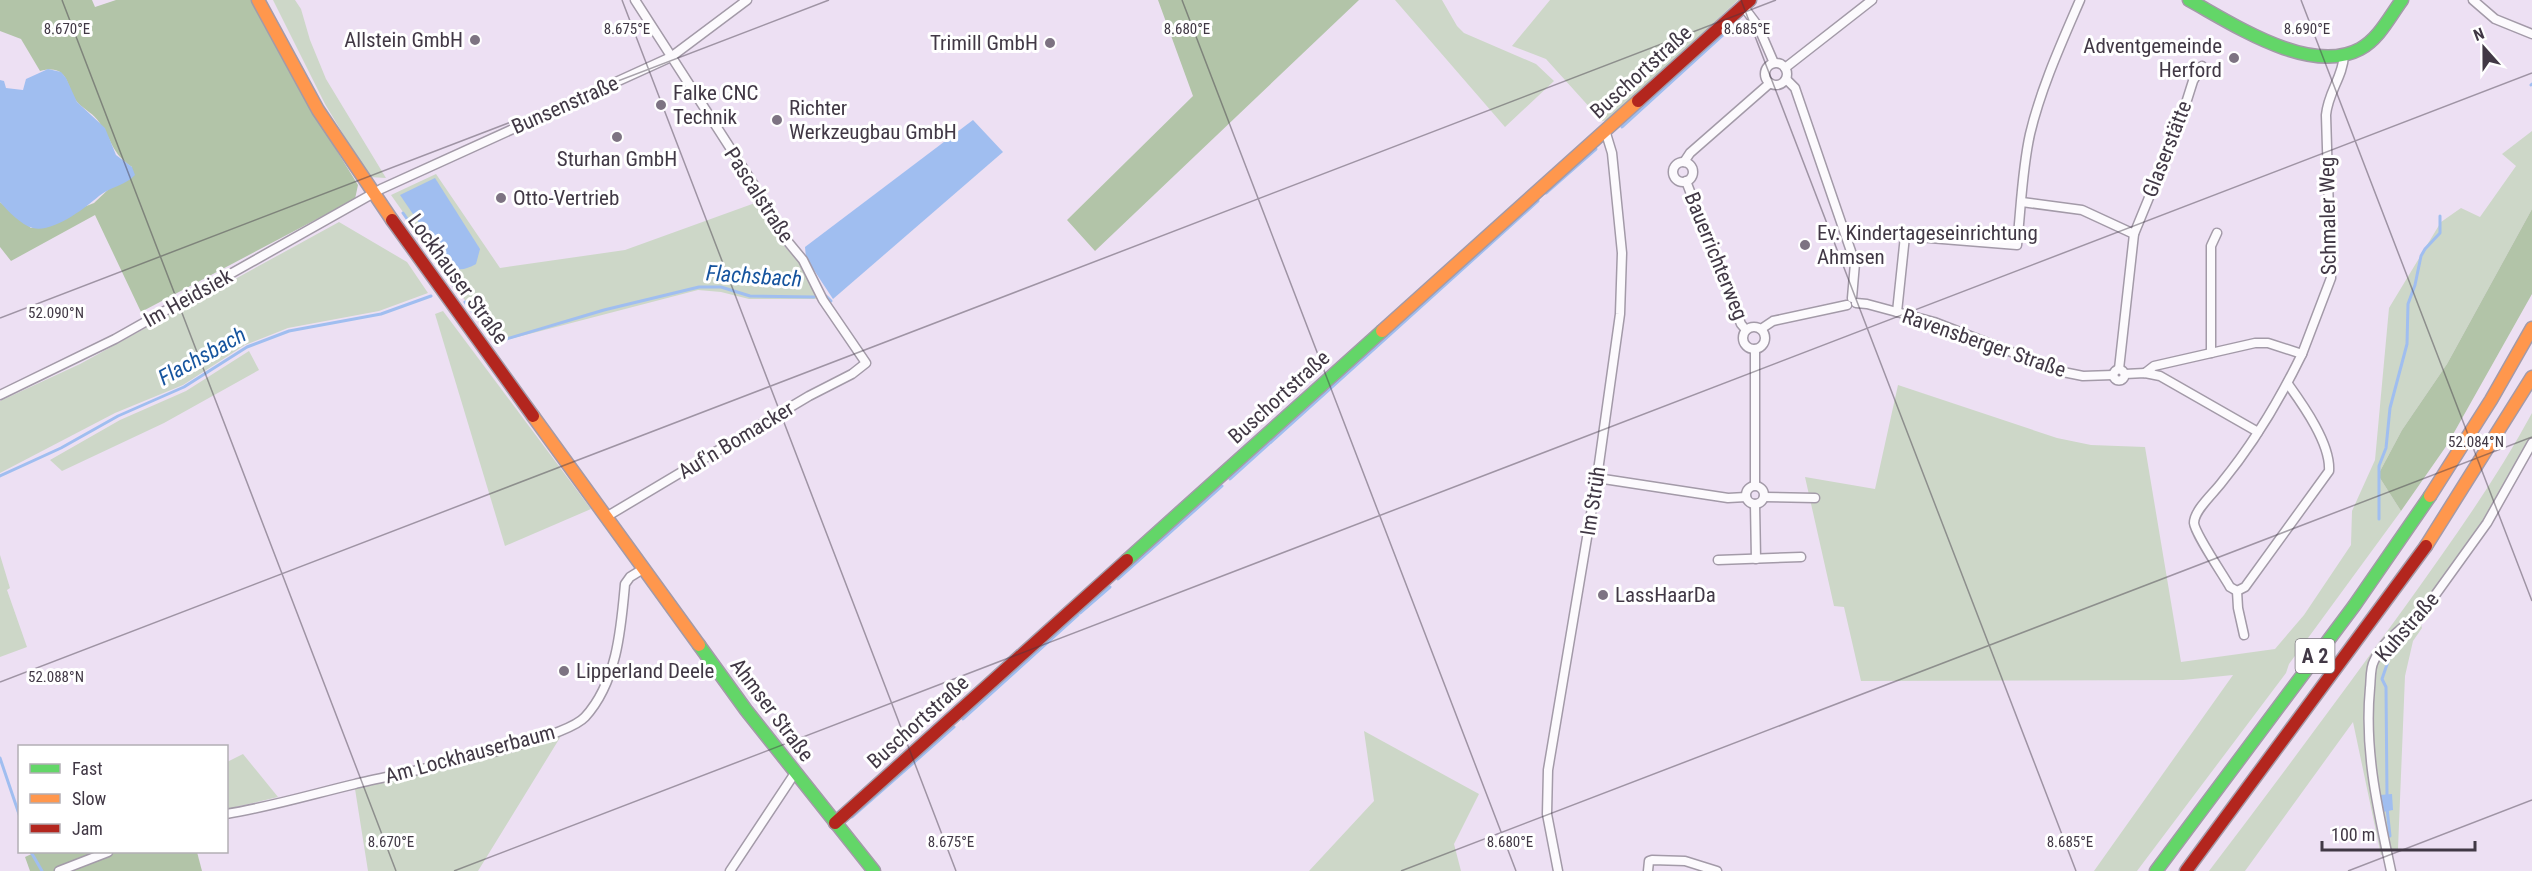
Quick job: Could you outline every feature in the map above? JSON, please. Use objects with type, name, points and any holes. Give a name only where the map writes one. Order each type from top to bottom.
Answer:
[{"type":"main road","name":"Lockhauser Straße","points":[[258,0],[318,110],[374,195],[643,569]]},
{"type":"main road","points":[[2189,0],[2285,47],[2315,56],[2344,55],[2357,51],[2368,42],[2402,0]]},
{"type":"main road","name":"Buschortstraße","points":[[835,823],[1746,3]]},
{"type":"main road","name":"A 2","points":[[2156,871],[2408,531],[2469,438],[2532,328]]},
{"type":"main road","name":"A 2","points":[[2186,871],[2407,574],[2454,504],[2532,377]]},
{"type":"main road","name":"Ahmser Straße","points":[[643,569],[795,773],[874,871]]},
{"type":"street","name":"Pascalstraße","points":[[635,0],[784,237],[803,260],[823,300],[866,363]]},
{"type":"street","name":"Bunsenstraße","points":[[374,195],[458,153],[671,57],[747,0]]},
{"type":"street","points":[[1785,68],[1872,0]]},
{"type":"street","points":[[1897,312],[1905,236],[2018,244],[2025,161],[2038,108],[2080,0]]},
{"type":"street","points":[[2473,0],[2496,19],[2532,34]]},
{"type":"street","points":[[1746,3],[1774,63],[1785,68]]},
{"type":"street","name":"Schmaler Weg","points":[[2237,591],[2230,587],[2195,528],[2194,522],[2196,516],[2258,432],[2288,384],[2331,278],[2326,115],[2328,100],[2344,67],[2344,55]]},
{"type":"street","points":[[1774,63],[1770,65],[1766,74],[1770,83],[1779,84],[1786,79]]},
{"type":"street","name":"Glaserstätte","points":[[2119,373],[2134,234],[2180,122],[2193,81],[2202,66]]},
{"type":"street","points":[[1785,68],[1786,79],[1795,88],[1855,263],[1852,302]]},
{"type":"street","name":"Bauerrichterweg","points":[[1684,162],[1690,153],[1770,83]]},
{"type":"street","name":"Im Strüh","points":[[1557,871],[1547,814],[1548,770],[1598,478],[1623,283],[1612,153],[1605,130]]},
{"type":"street","name":"Bauerrichterweg","points":[[1678,163],[1689,164],[1693,173],[1686,181],[1676,179],[1673,173],[1678,163]]},
{"type":"street","name":"Bauerrichterweg","points":[[1686,181],[1741,324],[1746,330]]},
{"type":"street","name":"Im Heidsiek","points":[[0,395],[115,339],[374,195]]},
{"type":"street","points":[[2022,202],[2082,210],[2134,234]]},
{"type":"street","points":[[2211,353],[2211,246],[2217,233]]},
{"type":"street","name":"Ravensberger Straße","points":[[1746,330],[1751,327],[1761,329],[1773,321],[1852,302],[1934,322],[2063,372],[2083,376],[2119,373],[2145,373],[2160,376],[2258,432]]},
{"type":"street","points":[[1755,349],[1763,344],[1765,339],[1761,329]]},
{"type":"street","points":[[1746,330],[1744,343],[1755,349]]},
{"type":"street","points":[[2145,373],[2154,366],[2255,343],[2268,343],[2302,354]]},
{"type":"street","points":[[1755,349],[1755,485]]},
{"type":"street","name":"Auf'n Bomacker","points":[[606,517],[809,396],[852,374],[866,363]]},
{"type":"street","points":[[2244,635],[2237,591],[2245,587],[2329,471],[2328,453],[2288,384]]},
{"type":"street","name":"Kuhstraße","points":[[2391,871],[2376,800],[2369,746],[2368,709],[2373,662],[2397,632],[2428,605],[2487,523],[2532,443]]},
{"type":"street","points":[[1598,478],[1728,498],[1746,497],[1755,504]]},
{"type":"street","points":[[1746,497],[1748,489],[1755,485]]},
{"type":"street","points":[[1755,485],[1764,491],[1764,496],[1759,503],[1755,504]]},
{"type":"street","points":[[1764,496],[1815,498]]},
{"type":"street","points":[[1755,504],[1756,559]]},
{"type":"street","points":[[1718,560],[1801,557]]},
{"type":"street","name":"Am Lockhauserbaum","points":[[228,814],[498,749],[573,727],[585,717],[605,685],[619,640],[625,584],[630,577],[643,569]]},
{"type":"street","points":[[730,871],[795,773]]},
{"type":"street","points":[[59,871],[105,853]]},
{"type":"street","points":[[1648,871],[1649,861],[1652,860],[1685,861],[1717,871]]},
{"type":"green space","points":[[0,0],[92,0],[95,7],[116,0],[253,0],[306,101],[358,185],[355,199],[141,312],[95,215],[11,261],[0,247],[0,202],[31,228],[94,203],[132,167],[116,152],[97,119],[78,103],[66,78],[50,69],[40,71],[21,39],[0,31]]},
{"type":"green space","points":[[273,0],[295,0],[301,9],[310,40],[326,79],[386,178],[369,177],[325,104]]},
{"type":"green space","points":[[1158,0],[1359,0],[1095,251],[1067,220],[1193,96]]},
{"type":"green space","points":[[1395,0],[1442,0],[1457,26],[1464,33],[1536,64],[1554,81],[1505,127]]},
{"type":"green space","points":[[1550,0],[1738,0],[1610,120],[1602,121],[1546,59],[1512,46]]},
{"type":"green space","points":[[2532,131],[2532,209],[2447,364],[2402,430],[2378,475],[2401,511],[2289,664],[2286,673],[2137,871],[2094,871],[2233,675],[2183,680],[1861,681],[1844,607],[1834,606],[1805,477],[1875,489],[1898,385],[2057,438],[2091,445],[2145,447],[2181,662],[2275,649],[2304,615],[2351,545],[2352,511],[2375,460],[2389,308],[2441,222],[2461,208],[2480,217],[2516,166],[2502,154]]},
{"type":"green space","points":[[436,174],[500,268],[625,250],[755,203],[786,248],[801,263],[818,299],[749,299],[721,292],[698,290],[495,343],[391,195]]},
{"type":"green space","points":[[2532,209],[2532,294],[2447,445],[2401,511],[2378,475],[2402,430],[2447,364]]},
{"type":"green space","points":[[339,222],[407,262],[428,293],[379,311],[288,328],[245,345],[183,385],[115,413],[0,473],[0,401],[80,364]]},
{"type":"green space","points":[[443,311],[591,509],[505,546],[435,314]]},
{"type":"green space","points":[[249,351],[259,370],[164,423],[62,471],[50,460],[120,420],[186,391]]},
{"type":"green space","points":[[2532,413],[2532,438],[2483,524],[2418,614],[2422,628],[2413,641],[2405,676],[2398,849],[2381,855],[2353,722],[2245,871],[2209,871],[2407,604],[2488,487]]},
{"type":"green space","points":[[0,555],[10,588],[7,590],[27,647],[0,657]]},
{"type":"green space","points":[[1364,731],[1479,794],[1454,844],[1461,871],[1309,871],[1374,801]]},
{"type":"green space","points":[[561,736],[478,871],[368,871],[355,789],[502,755]]},
{"type":"green space","points":[[243,754],[278,797],[228,809],[228,762]]},
{"type":"green space","points":[[34,853],[197,853],[202,871],[30,871],[25,857]]},
{"type":"water","points":[[48,69],[61,72],[66,78],[77,102],[105,128],[116,155],[132,167],[135,175],[103,193],[68,218],[41,229],[24,224],[0,202],[0,80],[4,81],[6,88],[23,90],[26,79]]},
{"type":"water","points":[[973,120],[1003,152],[833,299],[806,258],[805,247]]},
{"type":"water","points":[[435,178],[480,249],[476,264],[468,268],[458,269],[447,264],[400,195]]},
{"type":"water","points":[[2392,794],[2393,810],[2383,812],[2380,795]]},
{"type":"waterway","points":[[1622,127],[1734,25]]},
{"type":"waterway","points":[[1546,193],[1596,149]]},
{"type":"waterway","points":[[1230,479],[1538,201]]},
{"type":"waterway","points":[[403,213],[456,289]]},
{"type":"waterway","points":[[2379,519],[2379,466],[2386,448],[2390,408],[2407,344],[2408,304],[2421,256],[2440,233],[2440,216]]},
{"type":"waterway","name":"Flachsbach","points":[[465,302],[496,342],[604,310],[699,287],[721,287],[750,296],[814,297]]},
{"type":"waterway","name":"Flachsbach","points":[[0,476],[61,448],[118,416],[184,387],[247,347],[289,331],[381,314],[431,296]]},
{"type":"waterway","name":"Flachsbach","points":[[826,296],[831,301]]},
{"type":"waterway","points":[[1118,579],[1222,486]]},
{"type":"waterway","points":[[1080,613],[1110,587]]},
{"type":"waterway","points":[[963,719],[1078,615]]},
{"type":"waterway","points":[[2387,796],[2386,687],[2382,679],[2393,647],[2401,636]]},
{"type":"waterway","points":[[852,817],[954,727]]},
{"type":"waterway","points":[[0,758],[18,811]]},
{"type":"waterway","points":[[2387,808],[2390,836]]},
{"type":"waterway","points":[[32,853],[42,871]]},
{"type":"traffic: fast","points":[[2189,0],[2272,44],[2318,56],[2340,56],[2367,45],[2402,0]]},
{"type":"traffic: fast","points":[[1127,560],[1382,331]]},
{"type":"traffic: fast","points":[[2156,871],[2354,606],[2430,496]]},
{"type":"traffic: fast","points":[[699,645],[746,710],[874,871]]},
{"type":"traffic: slow","points":[[258,0],[318,110],[392,220]]},
{"type":"traffic: slow","points":[[1382,331],[1638,101]]},
{"type":"traffic: slow","points":[[2430,496],[2491,400],[2532,328]]},
{"type":"traffic: slow","points":[[2426,546],[2532,377]]},
{"type":"traffic: slow","points":[[533,416],[699,645]]},
{"type":"traffic: jam","points":[[1638,101],[1750,0]]},
{"type":"traffic: jam","points":[[392,220],[533,416]]},
{"type":"traffic: jam","points":[[2186,871],[2426,546]]},
{"type":"traffic: jam","points":[[835,823],[1127,560]]},
{"type":"place","name":"Allstein GmbH","points":[[475,40]]},
{"type":"place","name":"Trimill GmbH","points":[[1050,43]]},
{"type":"place","name":"Adventgemeinde Herford","points":[[2234,58]]},
{"type":"place","name":"Falke CNC Technik","points":[[661,105]]},
{"type":"place","name":"Richter Werkzeugbau GmbH","points":[[777,120]]},
{"type":"place","name":"Sturhan GmbH","points":[[617,137]]},
{"type":"place","name":"Otto-Vertrieb","points":[[501,198]]},
{"type":"place","name":"Ev. Kindertageseinrichtung Ahmsen","points":[[1805,245]]},
{"type":"place","name":"LassHaarDa","points":[[1603,595]]},
{"type":"place","name":"Lipperland Deele","points":[[564,671]]}]
